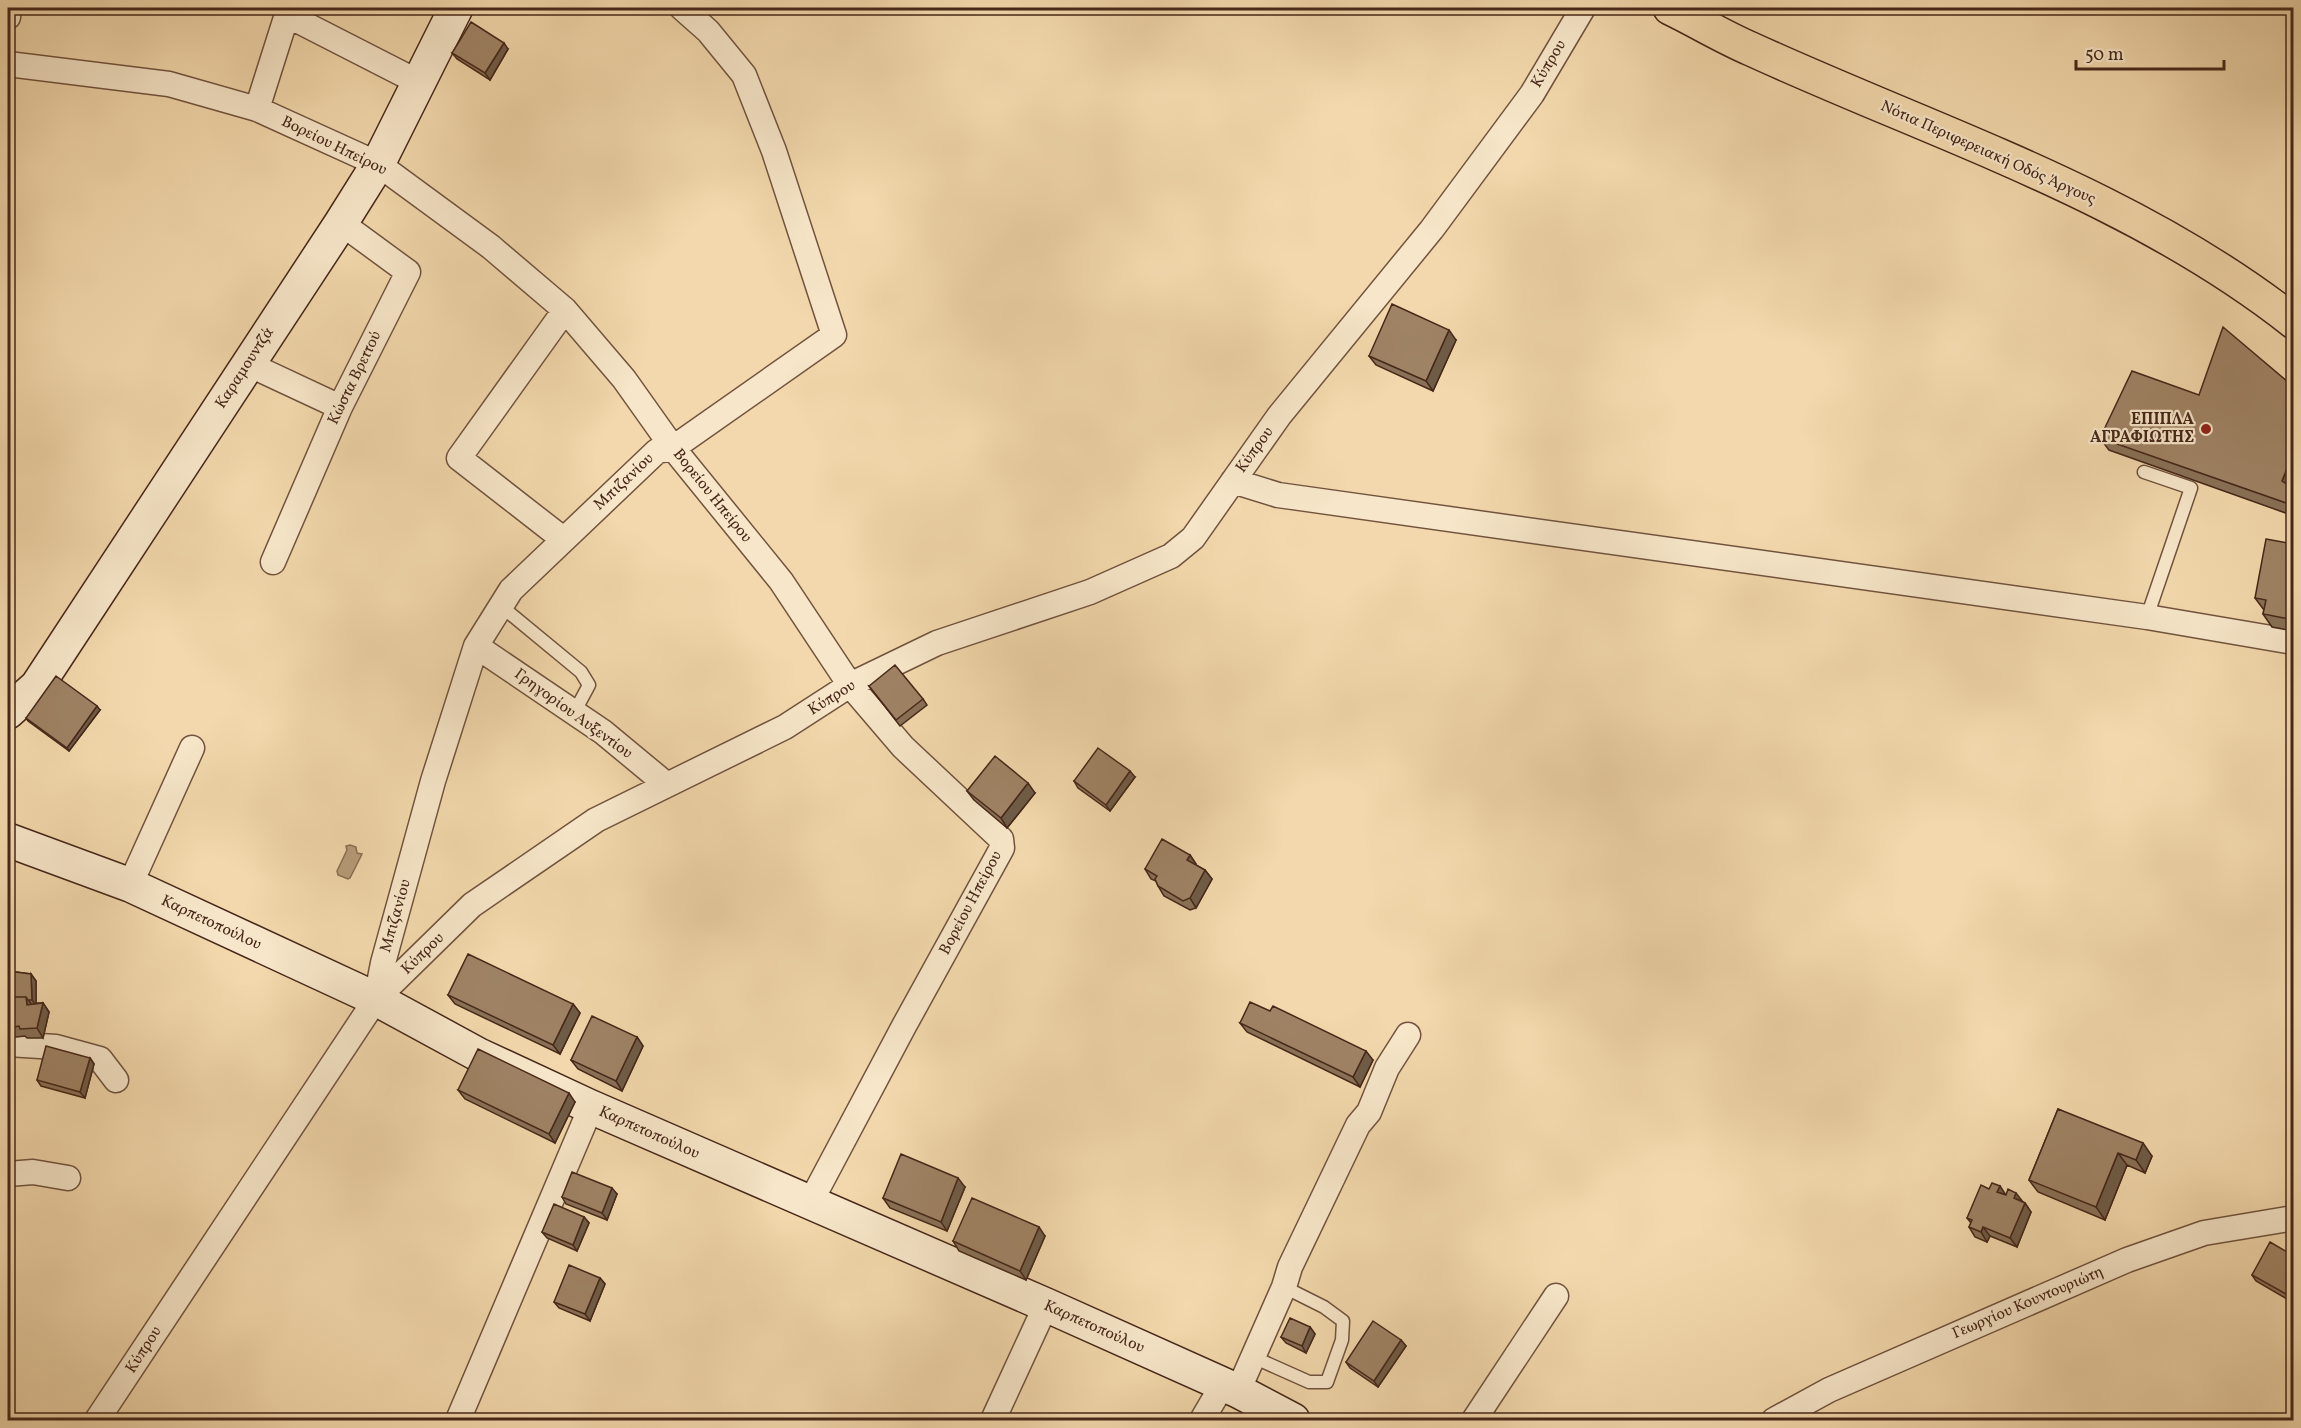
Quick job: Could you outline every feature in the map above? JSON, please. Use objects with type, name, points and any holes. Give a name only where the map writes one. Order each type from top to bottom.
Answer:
[{"type":"main road","name":"Νότια Περιφερειακή Οδός Άργους","points":[[1670,8],[1749,49],[2010,162],[2114,210],[2212,264],[2268,301],[2294,322]]},
{"type":"main road","name":"Καραμουντζά","points":[[8,712],[37,686],[341,223],[378,164],[420,82],[453,9]]},
{"type":"main road","name":"Καρπετοπούλου","points":[[8,840],[130,885],[376,999],[479,1055],[591,1107],[1046,1305],[1230,1388],[1293,1420]]},
{"type":"street","points":[[8,17],[9,8]]},
{"type":"street","name":"Μπιζανίου","points":[[376,999],[383,963],[433,781],[476,645],[511,590],[657,451],[673,448],[834,334],[774,151],[744,75],[708,31],[682,8]]},
{"type":"street","name":"Κύπρου","points":[[97,1420],[376,999],[472,905],[596,820],[785,727],[850,685],[937,643],[1090,592],[1171,556],[1193,538],[1279,416],[1432,229],[1532,94],[1583,8]]},
{"type":"street","points":[[257,110],[288,11],[420,82]]},
{"type":"street","name":"Βορείου Ηπείρου","points":[[8,64],[169,84],[257,110],[378,164],[491,247],[565,310],[624,379],[673,448],[781,581],[850,685],[903,747],[1001,839],[1002,848],[903,1026],[810,1203]]},
{"type":"street","name":"Κώστα Βρεττού","points":[[273,562],[340,407],[408,272],[341,223]]},
{"type":"street","points":[[563,539],[459,458],[565,310]]},
{"type":"street","points":[[248,364],[340,407]]},
{"type":"street","points":[[1233,481],[1278,495],[2147,617],[2294,642]]},
{"type":"street","name":"Γρηγορίου Αυξεντίου","points":[[476,645],[603,732],[667,785]]},
{"type":"street","points":[[130,885],[192,748]]},
{"type":"street","points":[[1202,1420],[1253,1357],[1284,1287],[1290,1267],[1358,1125],[1369,1112],[1387,1068],[1408,1035]]},
{"type":"street","points":[[8,1044],[56,1047],[100,1059],[116,1080]]},
{"type":"street","points":[[458,1420],[591,1107]]},
{"type":"street","points":[[8,1174],[33,1173],[68,1178]]},
{"type":"street","name":"Γεωργίου Κουντουριώτη","points":[[1774,1420],[1829,1390],[2127,1260],[2204,1233],[2294,1218]]},
{"type":"street","points":[[1474,1420],[1556,1296]]},
{"type":"street","points":[[993,1420],[1046,1305]]},
{"type":"lane","points":[[2144,472],[2191,488],[2147,617]]},
{"type":"lane","points":[[501,606],[581,672],[589,685],[574,712]]},
{"type":"lane","points":[[1253,1357],[1309,1382],[1327,1382],[1342,1340],[1343,1321],[1324,1307],[1284,1287]]},
{"type":"shaded area","points":[[346,846],[356,847],[357,853],[362,854],[348,879],[338,875],[337,871],[347,850]]},
{"type":"building","points":[[471,22],[504,43],[485,73],[452,53]]},
{"type":"building","points":[[1392,304],[1449,330],[1426,381],[1369,356]]},
{"type":"building","name":"ΕΠΙΠΛΑ ΑΓΡΑΦΙΩΤΗΣ","points":[[2223,327],[2294,387],[2294,416],[2289,428],[2294,430],[2294,451],[2282,481],[2294,489],[2289,504],[2100,438],[2132,371],[2199,395]]},
{"type":"building","points":[[2266,539],[2294,544],[2294,620],[2263,614],[2266,600],[2255,598]]},
{"type":"building","points":[[895,665],[923,699],[896,720],[869,686]]},
{"type":"building","points":[[56,676],[97,706],[67,748],[26,718]]},
{"type":"building","points":[[1098,748],[1130,771],[1106,805],[1074,781]]},
{"type":"building","points":[[995,756],[1028,783],[1001,818],[967,791]]},
{"type":"building","points":[[1162,839],[1190,855],[1187,860],[1205,870],[1190,898],[1183,901],[1158,886],[1155,879],[1157,876],[1145,869]]},
{"type":"building","points":[[468,954],[573,1004],[553,1045],[448,995]]},
{"type":"building","points":[[8,971],[31,974],[32,1000],[26,997],[8,997]]},
{"type":"building","points":[[8,997],[26,997],[27,1005],[43,1003],[37,1028],[20,1029],[19,1026],[8,1028]]},
{"type":"building","points":[[1250,1002],[1270,1011],[1273,1006],[1366,1051],[1353,1077],[1240,1023]]},
{"type":"building","points":[[592,1016],[637,1037],[616,1081],[571,1060]]},
{"type":"building","points":[[46,1046],[90,1058],[80,1092],[37,1080]]},
{"type":"building","points":[[478,1049],[569,1093],[549,1134],[458,1090]]},
{"type":"building","points":[[2058,1109],[2143,1143],[2136,1160],[2118,1153],[2096,1207],[2029,1180]]},
{"type":"building","points":[[901,1154],[958,1178],[941,1222],[883,1198]]},
{"type":"building","points":[[572,1172],[612,1188],[602,1213],[562,1197]]},
{"type":"building","points":[[1992,1183],[2000,1186],[1997,1192],[2006,1195],[2008,1189],[2016,1193],[2014,1198],[2025,1203],[2010,1238],[1983,1227],[1981,1232],[1969,1227],[1972,1220],[1967,1218],[1981,1185],[1989,1189]]},
{"type":"building","points":[[972,1198],[1039,1227],[1020,1271],[953,1241]]},
{"type":"building","points":[[554,1204],[584,1217],[573,1245],[542,1232]]},
{"type":"building","points":[[2270,1242],[2294,1256],[2293,1298],[2252,1275]]},
{"type":"building","points":[[569,1265],[600,1278],[585,1314],[554,1302]]},
{"type":"building","points":[[1290,1318],[1310,1327],[1302,1346],[1281,1337]]},
{"type":"building","points":[[1373,1321],[1401,1340],[1374,1381],[1346,1362]]},
{"type":"place","name":"ΕΠΙΠΛΑ ΑΓΡΑΦΙΩΤΗΣ","points":[[2206,429]]}]
